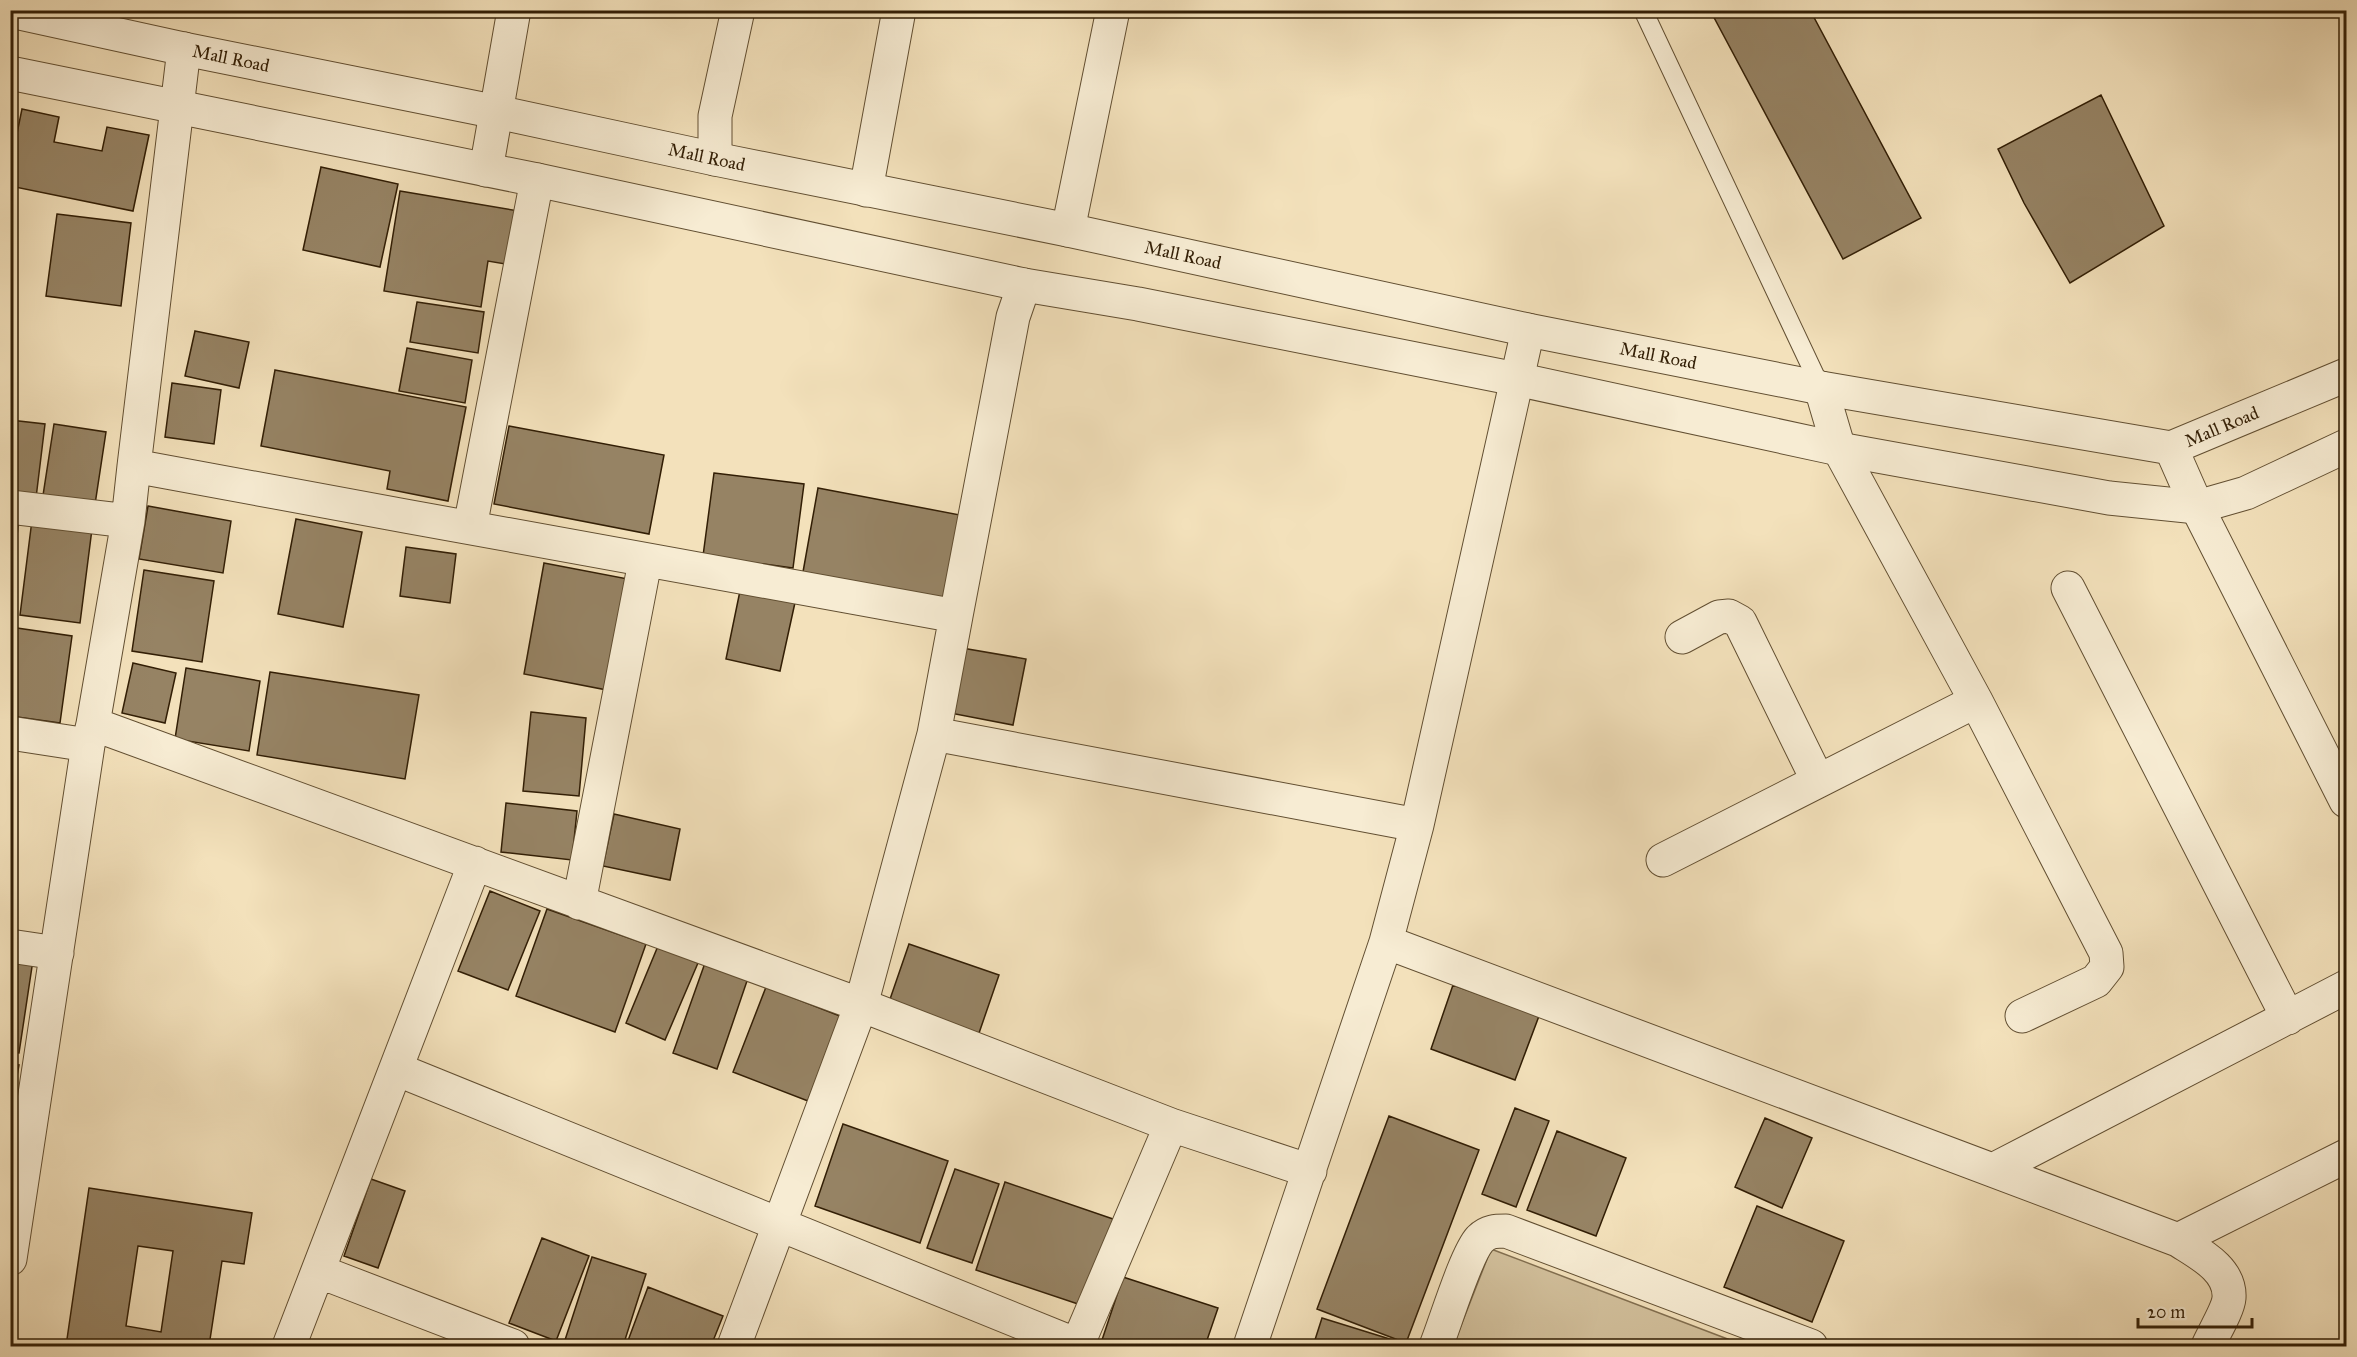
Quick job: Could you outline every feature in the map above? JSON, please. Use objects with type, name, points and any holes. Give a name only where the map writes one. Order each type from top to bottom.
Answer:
[{"type":"street","points":[[486,170],[514,10]]},
{"type":"street","points":[[715,159],[715,116],[738,10]]},
{"type":"street","points":[[866,190],[899,10]]},
{"type":"street","points":[[1068,230],[1113,10]]},
{"type":"street","name":"Mall Road","points":[[10,11],[715,159],[1068,230],[1528,330],[1821,388],[2172,448],[2346,375]]},
{"type":"street","points":[[10,1258],[17,1164],[57,953],[91,735],[128,521],[184,49]]},
{"type":"street","points":[[10,74],[537,180],[1024,285],[1138,304],[1516,379],[1839,449],[2109,498],[2197,507],[2246,493],[2346,447]]},
{"type":"street","points":[[470,527],[537,180]]},
{"type":"street","points":[[734,1347],[861,1005],[933,734],[1013,317],[1024,285]]},
{"type":"street","points":[[1250,1347],[1386,942],[1417,825],[1528,330]]},
{"type":"street","points":[[1821,388],[1839,449],[1976,701],[2106,953],[2107,967],[2096,981],[2022,1016]]},
{"type":"street","points":[[2172,448],[2197,507],[2346,801]]},
{"type":"street","points":[[134,466],[470,527],[645,562],[956,616]]},
{"type":"street","points":[[10,507],[128,521]]},
{"type":"street","points":[[579,903],[645,562]]},
{"type":"street","points":[[2068,588],[2288,1018]]},
{"type":"street","points":[[1682,637],[1719,617],[1729,616],[1740,622],[1818,781]]},
{"type":"street","points":[[1664,860],[1976,701]]},
{"type":"street","points":[[10,733],[91,735],[475,863],[861,1005],[1171,1125],[1310,1171]]},
{"type":"street","points":[[933,734],[1417,825]]},
{"type":"street","points":[[289,1347],[475,863]]},
{"type":"street","points":[[1386,942],[2178,1240],[2210,1261],[2226,1279],[2229,1299],[2208,1347]]},
{"type":"street","points":[[10,946],[57,953]]},
{"type":"street","points":[[1993,1170],[2346,987]]},
{"type":"street","points":[[396,1069],[780,1223],[1077,1346],[1171,1125]]},
{"type":"street","points":[[2178,1240],[2346,1156]]},
{"type":"street","points":[[1436,1347],[1471,1254],[1480,1239],[1491,1232],[1506,1231],[1806,1346]]},
{"type":"street","points":[[318,1271],[513,1347]]},
{"type":"lane","points":[[1643,10],[1821,388]]},
{"type":"shaded area","points":[[1491,1249],[1746,1346],[1453,1346]]},
{"type":"building","points":[[1710,10],[1810,10],[1921,218],[1843,259]]},
{"type":"building","points":[[2101,95],[2164,226],[2070,283],[2024,203],[1998,149]]},
{"type":"building","points":[[10,104],[15,105],[10,129]]},
{"type":"building","points":[[22,109],[59,117],[54,142],[102,151],[107,127],[149,135],[133,211],[10,186],[10,167]]},
{"type":"building","points":[[321,167],[398,184],[380,267],[303,250]]},
{"type":"building","points":[[400,191],[519,211],[511,265],[488,261],[481,307],[384,291]]},
{"type":"building","points":[[57,214],[131,223],[121,306],[46,296]]},
{"type":"building","points":[[417,302],[484,312],[478,353],[410,342]]},
{"type":"building","points":[[195,331],[249,342],[239,388],[185,376]]},
{"type":"building","points":[[407,348],[472,360],[465,403],[399,391]]},
{"type":"building","points":[[275,370],[466,407],[448,501],[387,489],[390,471],[261,446]]},
{"type":"building","points":[[172,383],[221,390],[214,444],[165,437]]},
{"type":"building","points":[[10,420],[45,424],[36,498],[10,495]]},
{"type":"building","points":[[54,424],[106,432],[94,511],[42,502]]},
{"type":"building","points":[[509,426],[664,455],[649,534],[494,504]]},
{"type":"building","points":[[714,473],[804,484],[793,568],[703,556]]},
{"type":"building","points":[[818,488],[960,515],[944,598],[803,572]]},
{"type":"building","points":[[148,506],[231,521],[223,573],[139,559]]},
{"type":"building","points":[[10,512],[19,513],[11,608],[10,608]]},
{"type":"building","points":[[296,519],[362,532],[343,627],[278,614]]},
{"type":"building","points":[[32,520],[92,529],[80,623],[20,615]]},
{"type":"building","points":[[406,547],[456,554],[450,603],[400,596]]},
{"type":"building","points":[[544,563],[628,579],[607,690],[524,674]]},
{"type":"building","points":[[144,570],[214,581],[202,662],[132,651]]},
{"type":"building","points":[[741,586],[796,598],[780,671],[726,659]]},
{"type":"building","points":[[10,627],[72,636],[60,723],[10,716]]},
{"type":"building","points":[[962,648],[1026,659],[1013,725],[950,713]]},
{"type":"building","points":[[133,663],[176,673],[165,723],[122,713]]},
{"type":"building","points":[[186,668],[260,681],[249,751],[175,739]]},
{"type":"building","points":[[270,672],[419,695],[405,779],[257,755]]},
{"type":"building","points":[[531,712],[586,718],[579,796],[523,791]]},
{"type":"building","points":[[506,803],[577,811],[572,860],[501,852]]},
{"type":"building","points":[[614,814],[680,829],[670,880],[603,866]]},
{"type":"building","points":[[490,891],[540,911],[508,990],[458,971]]},
{"type":"building","points":[[547,909],[646,944],[615,1032],[516,996]]},
{"type":"building","points":[[909,944],[999,975],[978,1036],[888,1005]]},
{"type":"building","points":[[658,946],[698,963],[665,1040],[626,1023]]},
{"type":"building","points":[[10,957],[33,960],[19,1053],[10,1052]]},
{"type":"building","points":[[705,963],[748,978],[717,1069],[673,1053]]},
{"type":"building","points":[[1453,985],[1539,1016],[1515,1080],[1431,1049]]},
{"type":"building","points":[[766,987],[840,1016],[808,1101],[733,1072]]},
{"type":"building","points":[[10,1064],[19,1065],[10,1115]]},
{"type":"building","points":[[1515,1108],[1549,1121],[1516,1207],[1482,1194]]},
{"type":"building","points":[[1389,1116],[1479,1150],[1406,1343],[1317,1309]]},
{"type":"building","points":[[1765,1118],[1812,1138],[1782,1208],[1735,1187]]},
{"type":"building","points":[[843,1124],[948,1161],[920,1243],[815,1206]]},
{"type":"building","points":[[1557,1131],[1626,1158],[1596,1236],[1527,1210]]},
{"type":"building","points":[[955,1169],[999,1184],[972,1263],[927,1248]]},
{"type":"building","points":[[371,1179],[405,1191],[378,1268],[344,1256]]},
{"type":"building","points":[[1005,1182],[1116,1220],[1087,1307],[976,1270]]},
{"type":"building","points":[[89,1188],[252,1213],[244,1264],[222,1261],[209,1346],[66,1346]],"holes":[[[138,1246],[173,1251],[161,1332],[126,1326]]]},
{"type":"building","points":[[1757,1206],[1844,1241],[1812,1322],[1724,1287]]},
{"type":"building","points":[[542,1238],[589,1256],[556,1341],[509,1323]]},
{"type":"building","points":[[592,1257],[646,1274],[623,1346],[585,1346],[565,1340]]},
{"type":"building","points":[[1123,1277],[1218,1308],[1205,1346],[1100,1346]]},
{"type":"building","points":[[648,1287],[723,1316],[711,1346],[626,1346]]},
{"type":"building","points":[[1322,1318],[1393,1340],[1391,1346],[1313,1346]]}]
